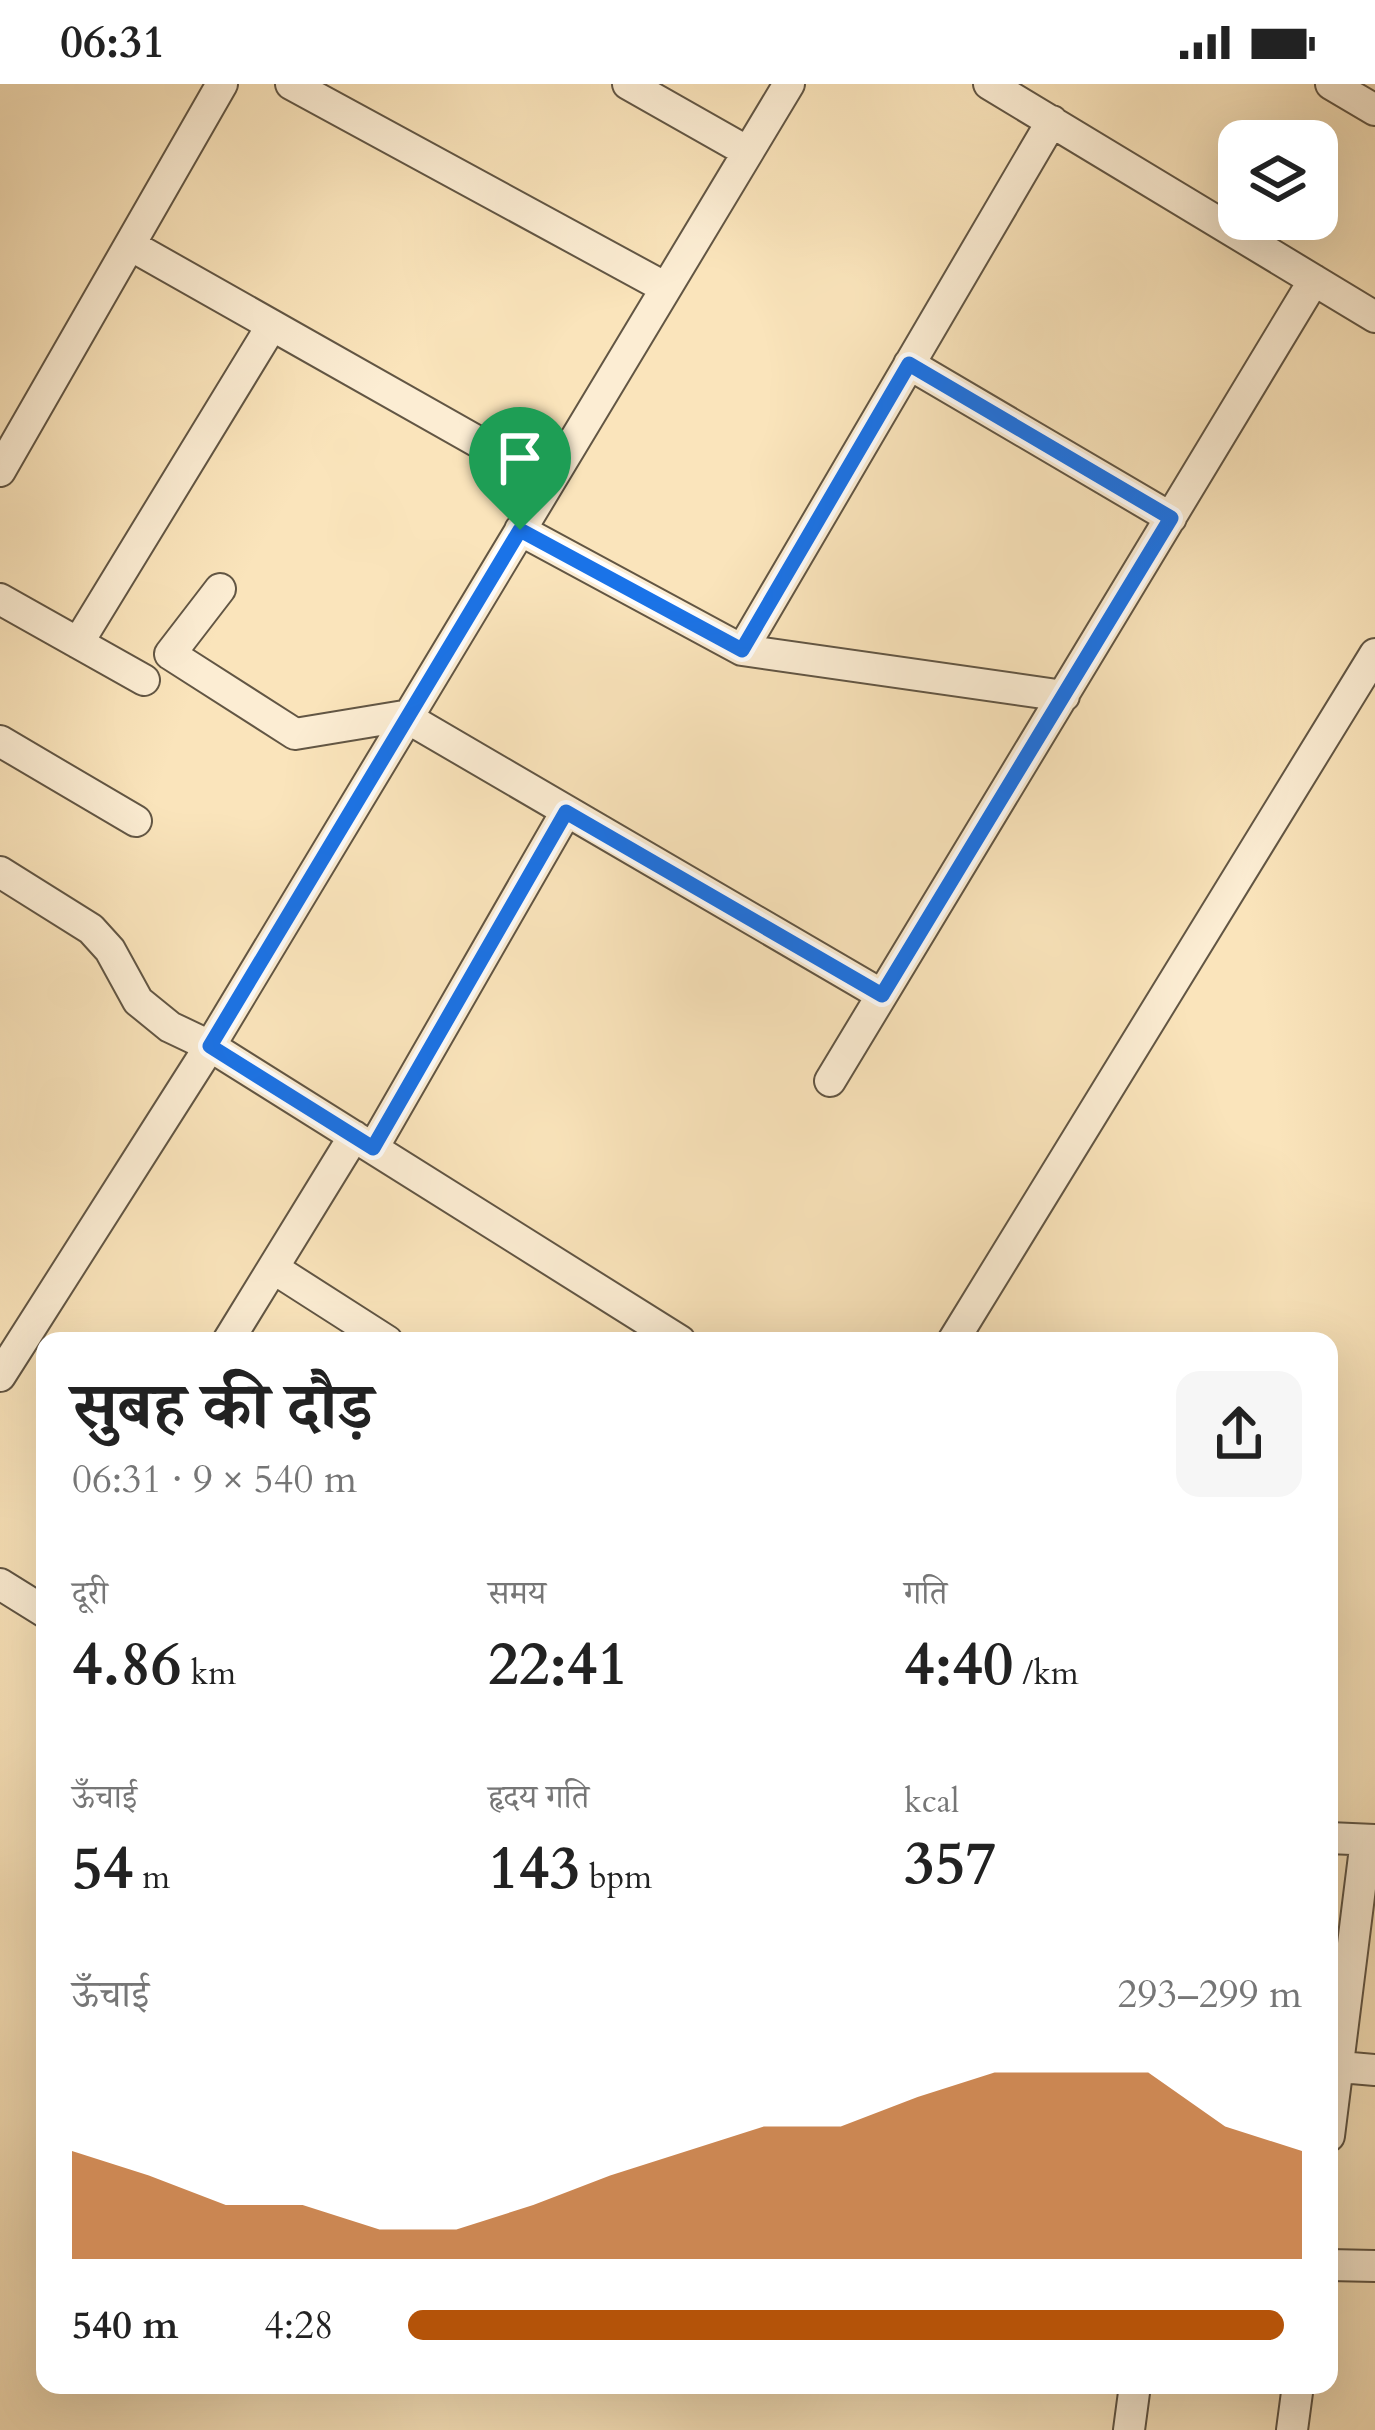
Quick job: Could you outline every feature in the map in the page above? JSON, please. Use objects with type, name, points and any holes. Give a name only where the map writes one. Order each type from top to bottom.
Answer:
[{"type":"street","points":[[0,471],[222,84]]},
{"type":"street","points":[[290,84],[666,288]]},
{"type":"street","points":[[628,84],[748,152]]},
{"type":"street","points":[[0,1376],[210,1046],[789,84]]},
{"type":"street","points":[[989,84],[1375,317]]},
{"type":"street","points":[[1331,84],[1375,110]]},
{"type":"street","points":[[742,650],[1052,122]]},
{"type":"street","points":[[130,245],[549,482]]},
{"type":"street","points":[[830,1081],[1314,280]]},
{"type":"street","points":[[78,643],[272,327]]},
{"type":"street","points":[[909,364],[1171,518]]},
{"type":"street","points":[[520,530],[742,650],[1064,696]]},
{"type":"street","points":[[220,589],[170,654],[295,734],[404,716],[882,995]]},
{"type":"street","points":[[0,598],[144,680]]},
{"type":"street","points":[[959,1332],[1375,654]]},
{"type":"street","points":[[0,741],[136,821]]},
{"type":"street","points":[[234,1332],[273,1268],[364,1142],[566,812]]},
{"type":"street","points":[[0,872],[92,929],[110,950],[138,1000],[170,1027],[210,1046],[666,1332]]},
{"type":"street","points":[[273,1268],[373,1332]]},
{"type":"street","points":[[0,1584],[36,1606]]},
{"type":"street","points":[[1338,1838],[1371,1840],[1338,2037]]},
{"type":"street","points":[[1338,2067],[1375,2070]]},
{"type":"street","points":[[1338,2265],[1375,2266]]},
{"type":"street","points":[[1130,2430],[1135,2394]]},
{"type":"street","points":[[1292,2430],[1297,2394]]},
{"type":"route","points":[[909,364],[1171,518],[882,995],[566,812],[373,1148],[210,1046],[520,530],[742,650],[909,364]]}]
